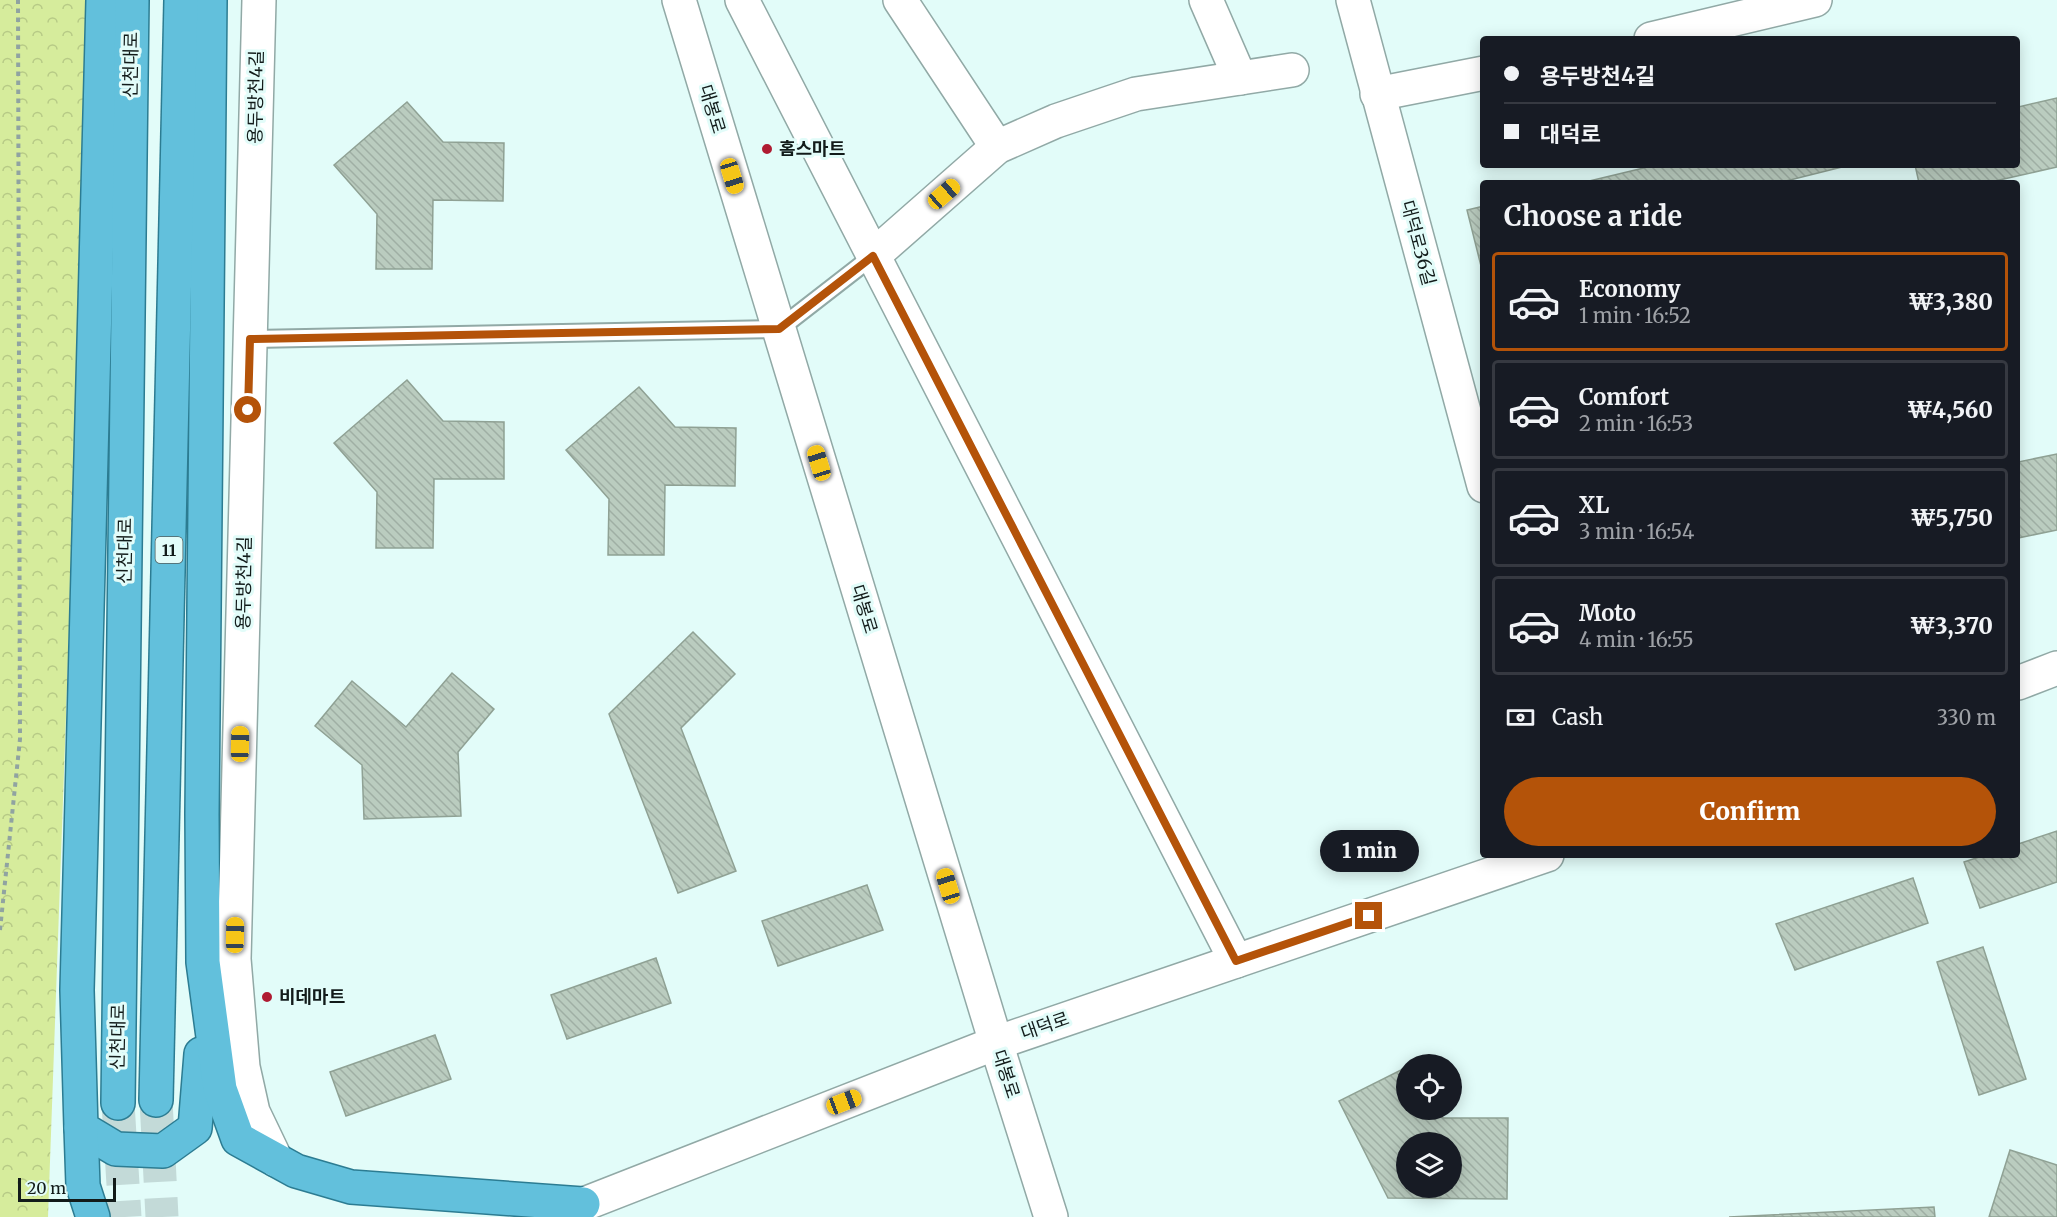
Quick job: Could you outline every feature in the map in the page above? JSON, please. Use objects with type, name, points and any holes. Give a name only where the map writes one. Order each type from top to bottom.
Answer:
[{"type":"highway","points":[[93,1217],[83,1186],[77,990],[103,0]]},
{"type":"highway","name":"신천대로","points":[[118,1102],[132,0]]},
{"type":"highway","name":"11","points":[[156,1100],[181,0]]},
{"type":"highway","points":[[81,1128],[116,1149],[163,1151],[195,1128],[200,1092],[203,962],[202,814],[210,0]]},
{"type":"highway","points":[[203,962],[220,1089],[238,1139],[296,1171],[351,1187],[583,1204]]},
{"type":"street","name":"용두방천4길","points":[[259,0],[234,959],[243,1067],[253,1112],[276,1160]]},
{"type":"street","name":"대봉로","points":[[679,0],[1051,1217]]},
{"type":"street","points":[[742,0],[1236,961]]},
{"type":"street","points":[[900,0],[997,147]]},
{"type":"street","points":[[1206,0],[1240,78]]},
{"type":"street","name":"대덕로36길","points":[[1353,0],[1480,471]]},
{"type":"street","points":[[1666,36],[1815,0]]},
{"type":"street","points":[[873,256],[997,147],[1056,121],[1136,94],[1292,70]]},
{"type":"street","points":[[1377,94],[1480,74]]},
{"type":"street","points":[[2020,682],[2057,668]]},
{"type":"street","name":"대덕로","points":[[551,1217],[996,1043],[1538,858]]},
{"type":"lane","points":[[250,339],[779,329],[873,256]]},
{"type":"path","points":[[0,930],[20,739],[18,0]]},
{"type":"green space","points":[[0,0],[88,0],[81,298],[48,1217],[0,1217]]},
{"type":"building","points":[[2057,98],[2057,167],[1999,180],[1918,180],[1916,168],[2020,168],[2020,107]]},
{"type":"building","points":[[407,102],[443,142],[504,143],[503,201],[433,200],[432,269],[376,269],[377,214],[334,165]]},
{"type":"building","points":[[1644,168],[1838,168],[1790,180],[1594,180]]},
{"type":"building","points":[[1480,207],[1480,262],[1467,210]]},
{"type":"building","points":[[407,380],[443,421],[504,422],[504,479],[434,479],[433,548],[376,548],[377,492],[334,443]]},
{"type":"building","points":[[639,387],[675,427],[736,428],[735,486],[665,485],[664,555],[608,555],[609,499],[566,450]]},
{"type":"building","points":[[2057,454],[2057,530],[2020,538],[2020,462]]},
{"type":"building","points":[[693,632],[735,674],[681,728],[736,871],[678,893],[609,714]]},
{"type":"building","points":[[452,673],[494,709],[458,752],[461,816],[364,819],[362,765],[315,726],[352,681],[406,727]]},
{"type":"building","points":[[2057,831],[2057,882],[1980,908],[1964,862],[1976,858],[2020,858],[2020,843]]},
{"type":"building","points":[[1913,878],[1928,923],[1795,970],[1776,924]]},
{"type":"building","points":[[867,885],[883,930],[778,966],[762,921]]},
{"type":"building","points":[[1983,947],[2026,1079],[1979,1095],[1937,962]]},
{"type":"building","points":[[656,958],[671,1003],[567,1039],[551,995]]},
{"type":"building","points":[[435,1035],[451,1079],[346,1116],[330,1072]]},
{"type":"building","points":[[1396,1072],[1396,1120],[1508,1118],[1507,1199],[1388,1198],[1339,1101]]},
{"type":"building","points":[[2010,1150],[2057,1165],[2057,1217],[1989,1217]]},
{"type":"building","points":[[1934,1207],[1935,1217],[1729,1217]]},
{"type":"tunnel","points":[[156,1100],[162,1217]]},
{"type":"tunnel","points":[[118,1103],[125,1217]]},
{"type":"place","name":"홈스마트","points":[[767,149]]},
{"type":"place","name":"비데마트","points":[[267,997]]},
{"type":"route","points":[[248,410],[250,339],[779,329],[873,256],[1236,961],[1369,916]]}]
